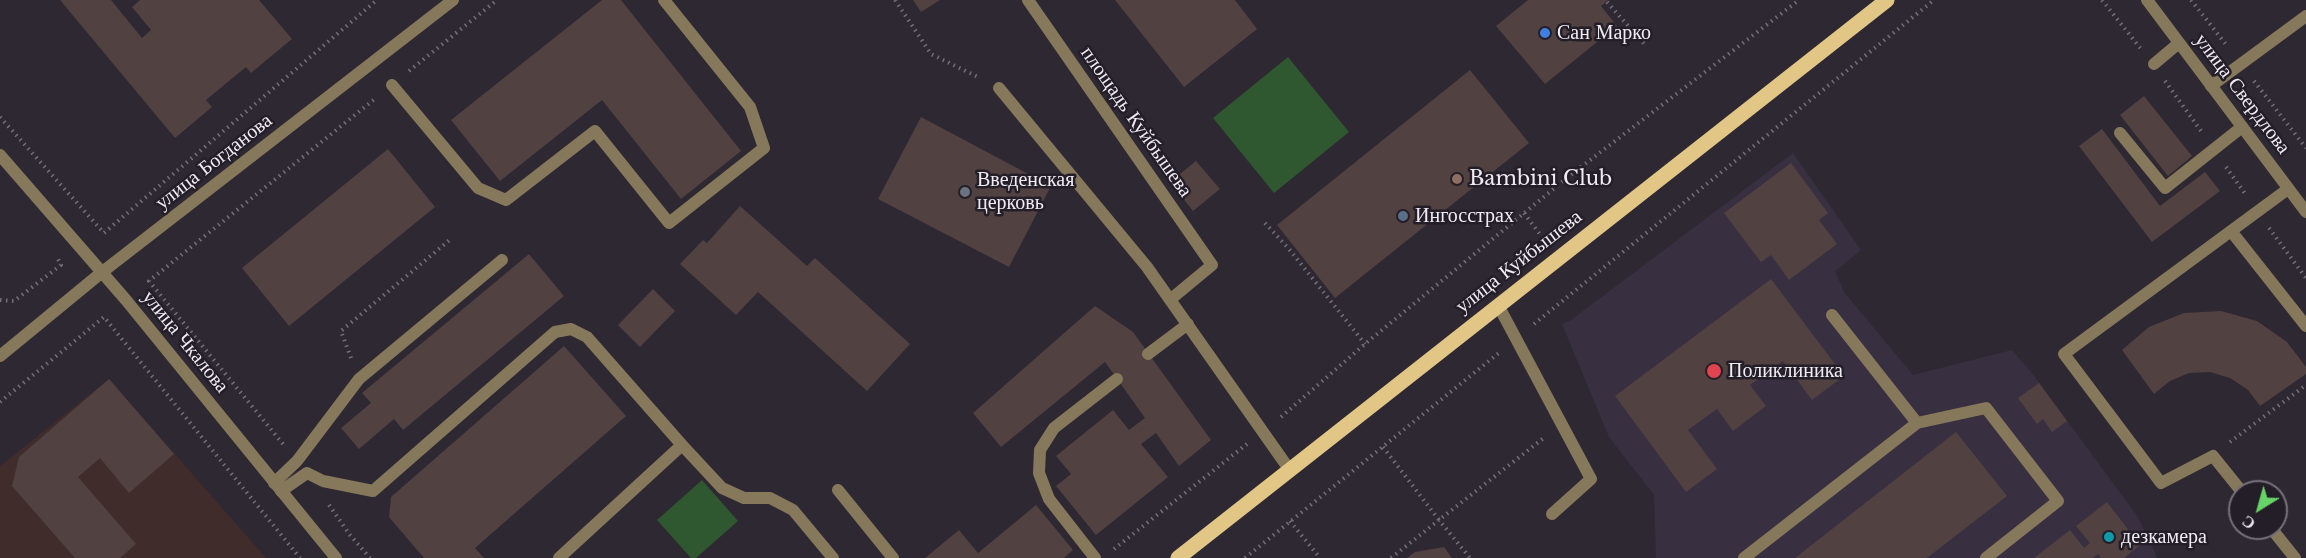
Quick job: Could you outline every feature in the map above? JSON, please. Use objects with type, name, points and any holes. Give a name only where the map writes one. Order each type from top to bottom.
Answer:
[{"type":"main road","name":"улица Куйбышева","points":[[1178,558],[1887,0]]},
{"type":"street","name":"улица Богданова","points":[[0,356],[101,273],[453,0]]},
{"type":"street","points":[[392,85],[478,188],[506,200],[595,131],[669,223],[764,148],[750,107],[664,0]]},
{"type":"street","name":"площадь Куйбышева","points":[[1028,0],[1212,265],[1171,298]]},
{"type":"street","name":"улица Свердлова","points":[[2147,0],[2306,212]]},
{"type":"street","points":[[2211,86],[2306,16]]},
{"type":"street","points":[[2154,64],[2179,43]]},
{"type":"street","points":[[999,87],[1171,298],[1289,469]]},
{"type":"street","points":[[2120,133],[2165,188],[2242,127]]},
{"type":"street","name":"улица Чкалова","points":[[0,155],[126,300],[336,558]]},
{"type":"street","points":[[2232,480],[2213,456],[2162,483],[2064,354],[2288,189]]},
{"type":"street","points":[[2231,231],[2306,326]]},
{"type":"street","points":[[278,487],[359,379],[502,260]]},
{"type":"street","points":[[1498,305],[1592,479],[1552,514]]},
{"type":"street","points":[[1833,315],[1917,423]]},
{"type":"street","points":[[1148,354],[1188,324]]},
{"type":"street","points":[[278,487],[307,473],[323,481],[373,491],[555,332],[571,329],[586,337],[722,488],[744,498],[770,498],[793,510],[833,558]]},
{"type":"street","points":[[1095,558],[1049,499],[1039,474],[1040,450],[1054,428],[1117,379]]},
{"type":"street","points":[[1744,558],[1917,423],[1986,408],[2058,501],[1986,558]]},
{"type":"street","points":[[559,558],[682,445]]},
{"type":"street","points":[[838,490],[893,558]]},
{"type":"street","points":[[2281,540],[2295,558]]},
{"type":"path","points":[[0,117],[104,233],[377,0]]},
{"type":"path","points":[[297,461],[149,281],[497,0]]},
{"type":"path","points":[[895,0],[931,54],[999,87]]},
{"type":"path","points":[[1112,551],[1262,433],[1365,344],[1568,177],[1799,0]]},
{"type":"path","points":[[1245,558],[1934,0]]},
{"type":"path","points":[[1606,2],[1646,46]]},
{"type":"path","points":[[1265,223],[1289,249],[1365,344]]},
{"type":"path","points":[[359,379],[341,331],[452,238]]},
{"type":"path","points":[[0,300],[14,301],[61,265]]},
{"type":"path","points":[[0,402],[104,317],[300,558]]},
{"type":"path","points":[[2213,456],[2306,385]]},
{"type":"path","points":[[1391,558],[1562,424]]},
{"type":"path","points":[[1383,447],[1470,558]]},
{"type":"path","points":[[307,473],[350,535],[370,558]]},
{"type":"path","points":[[1290,521],[1320,558]]},
{"type":"shaded area","points":[[1793,153],[1861,250],[1835,271],[1844,292],[1913,375],[2012,350],[2035,377],[2138,517],[2157,558],[1656,558],[1654,495],[1609,437],[1562,324],[1571,320]]},
{"type":"shaded area","points":[[109,379],[266,558],[0,558],[0,466]]},
{"type":"green space","points":[[1288,57],[1349,132],[1274,193],[1213,118]]},
{"type":"green space","points":[[702,480],[738,521],[696,558],[691,558],[657,520]]},
{"type":"building","points":[[60,0],[111,0],[142,38],[151,30],[132,7],[140,0],[259,0],[292,39],[251,73],[246,67],[206,100],[212,107],[175,138]]},
{"type":"building","points":[[602,0],[621,0],[741,151],[681,199],[602,100],[500,181],[451,120]]},
{"type":"building","points":[[913,0],[940,0],[921,12]]},
{"type":"building","points":[[1115,0],[1235,0],[1257,29],[1184,87]]},
{"type":"building","points":[[1528,0],[1608,0],[1601,6],[1617,26],[1545,84],[1496,26]]},
{"type":"building","points":[[1470,70],[1529,143],[1335,298],[1277,225]]},
{"type":"building","points":[[2144,96],[2192,156],[2168,176],[2120,115]]},
{"type":"building","name":"Введенская церковь","points":[[921,117],[1051,186],[1009,267],[878,199]]},
{"type":"building","points":[[2102,129],[2160,206],[2205,172],[2220,191],[2152,242],[2079,146]]},
{"type":"building","points":[[388,149],[435,207],[289,326],[242,268]]},
{"type":"building","points":[[1196,161],[1220,189],[1193,211],[1170,182]]},
{"type":"building","points":[[1791,163],[1828,213],[1819,220],[1837,244],[1789,280],[1771,255],[1761,262],[1724,213]]},
{"type":"building","points":[[740,206],[807,266],[815,258],[910,344],[867,391],[758,292],[736,315],[680,264],[703,240],[707,243]]},
{"type":"building","points":[[529,254],[564,296],[403,430],[394,419],[359,449],[341,428],[371,403],[362,393]]},
{"type":"building","points":[[1771,279],[1844,376],[1812,400],[1783,361],[1750,385],[1766,406],[1733,431],[1717,409],[1688,430],[1717,469],[1686,492],[1615,396]]},
{"type":"building","points":[[653,289],[675,311],[640,347],[618,325]]},
{"type":"building","points":[[1095,306],[1133,332],[1211,440],[1179,466],[1156,433],[1141,444],[1168,477],[1096,535],[1056,486],[1071,474],[1056,456],[1113,410],[1129,430],[1145,418],[1105,362],[1001,447],[973,413]]},
{"type":"building","points":[[2221,311],[2257,321],[2287,342],[2306,367],[2306,374],[2260,406],[2248,390],[2230,378],[2210,372],[2189,373],[2170,381],[2154,394],[2122,350],[2149,327],[2184,313]]},
{"type":"building","points":[[564,346],[626,416],[475,548],[484,558],[424,558],[389,517],[391,497]]},
{"type":"building","points":[[109,379],[174,454],[129,493],[100,458],[78,477],[136,544],[120,558],[75,558],[12,486],[19,457]]},
{"type":"building","points":[[2039,383],[2067,421],[2052,432],[2043,419],[2037,424],[2018,398]]},
{"type":"building","points":[[1956,432],[2007,496],[1927,558],[1795,558]]},
{"type":"building","name":"дезкамера","points":[[2107,502],[2140,545],[2124,558],[2101,558],[2098,554],[2093,558],[2034,558],[2070,530],[2084,548],[2090,543],[2076,526]]},
{"type":"building","points":[[1036,505],[1073,550],[1064,558],[925,558],[959,530],[978,553]]},
{"type":"building","points":[[1444,547],[1452,558],[1407,558],[1415,552]]},
{"type":"place","name":"Сан Марко","points":[[1545,33]]},
{"type":"place","name":"Bambini Club","points":[[1457,179]]},
{"type":"place","name":"Введенская церковь","points":[[965,192]]},
{"type":"place","name":"Ингосстрах","points":[[1403,216]]},
{"type":"place","name":"Поликлиника","points":[[1714,371]]},
{"type":"place","name":"дезкамера","points":[[2109,537]]}]
